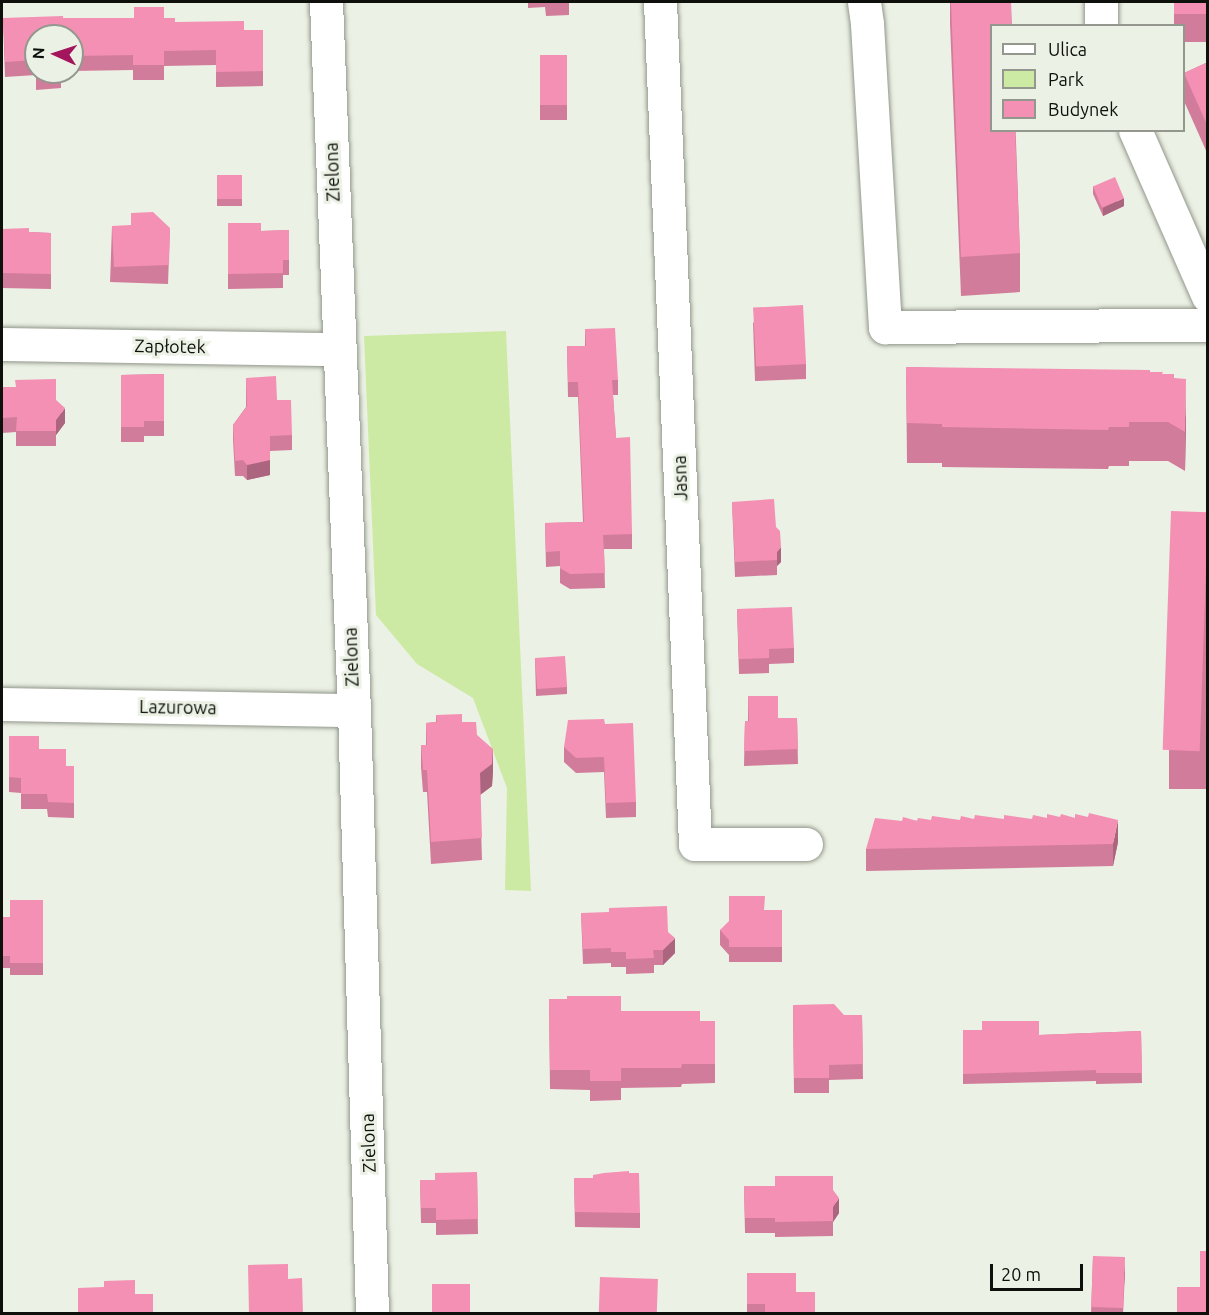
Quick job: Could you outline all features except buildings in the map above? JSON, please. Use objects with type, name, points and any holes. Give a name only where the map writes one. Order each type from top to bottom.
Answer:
[{"type":"street","name":"Zielona","points":[[326,2],[354,710],[372,1314]]},
{"type":"street","name":"Jasna","points":[[660,2],[695,844],[806,844]]},
{"type":"street","points":[[864,2],[868,35],[885,327],[1208,325]]},
{"type":"street","points":[[1101,2],[1101,24]]},
{"type":"street","points":[[1136,132],[1208,296]]},
{"type":"street","name":"Zapłotek","points":[[2,344],[338,349]]},
{"type":"street","name":"Lazurowa","points":[[2,704],[354,710]]},
{"type":"green space","points":[[506,331],[531,891],[505,890],[507,788],[473,698],[417,664],[376,615],[364,336]]}]
